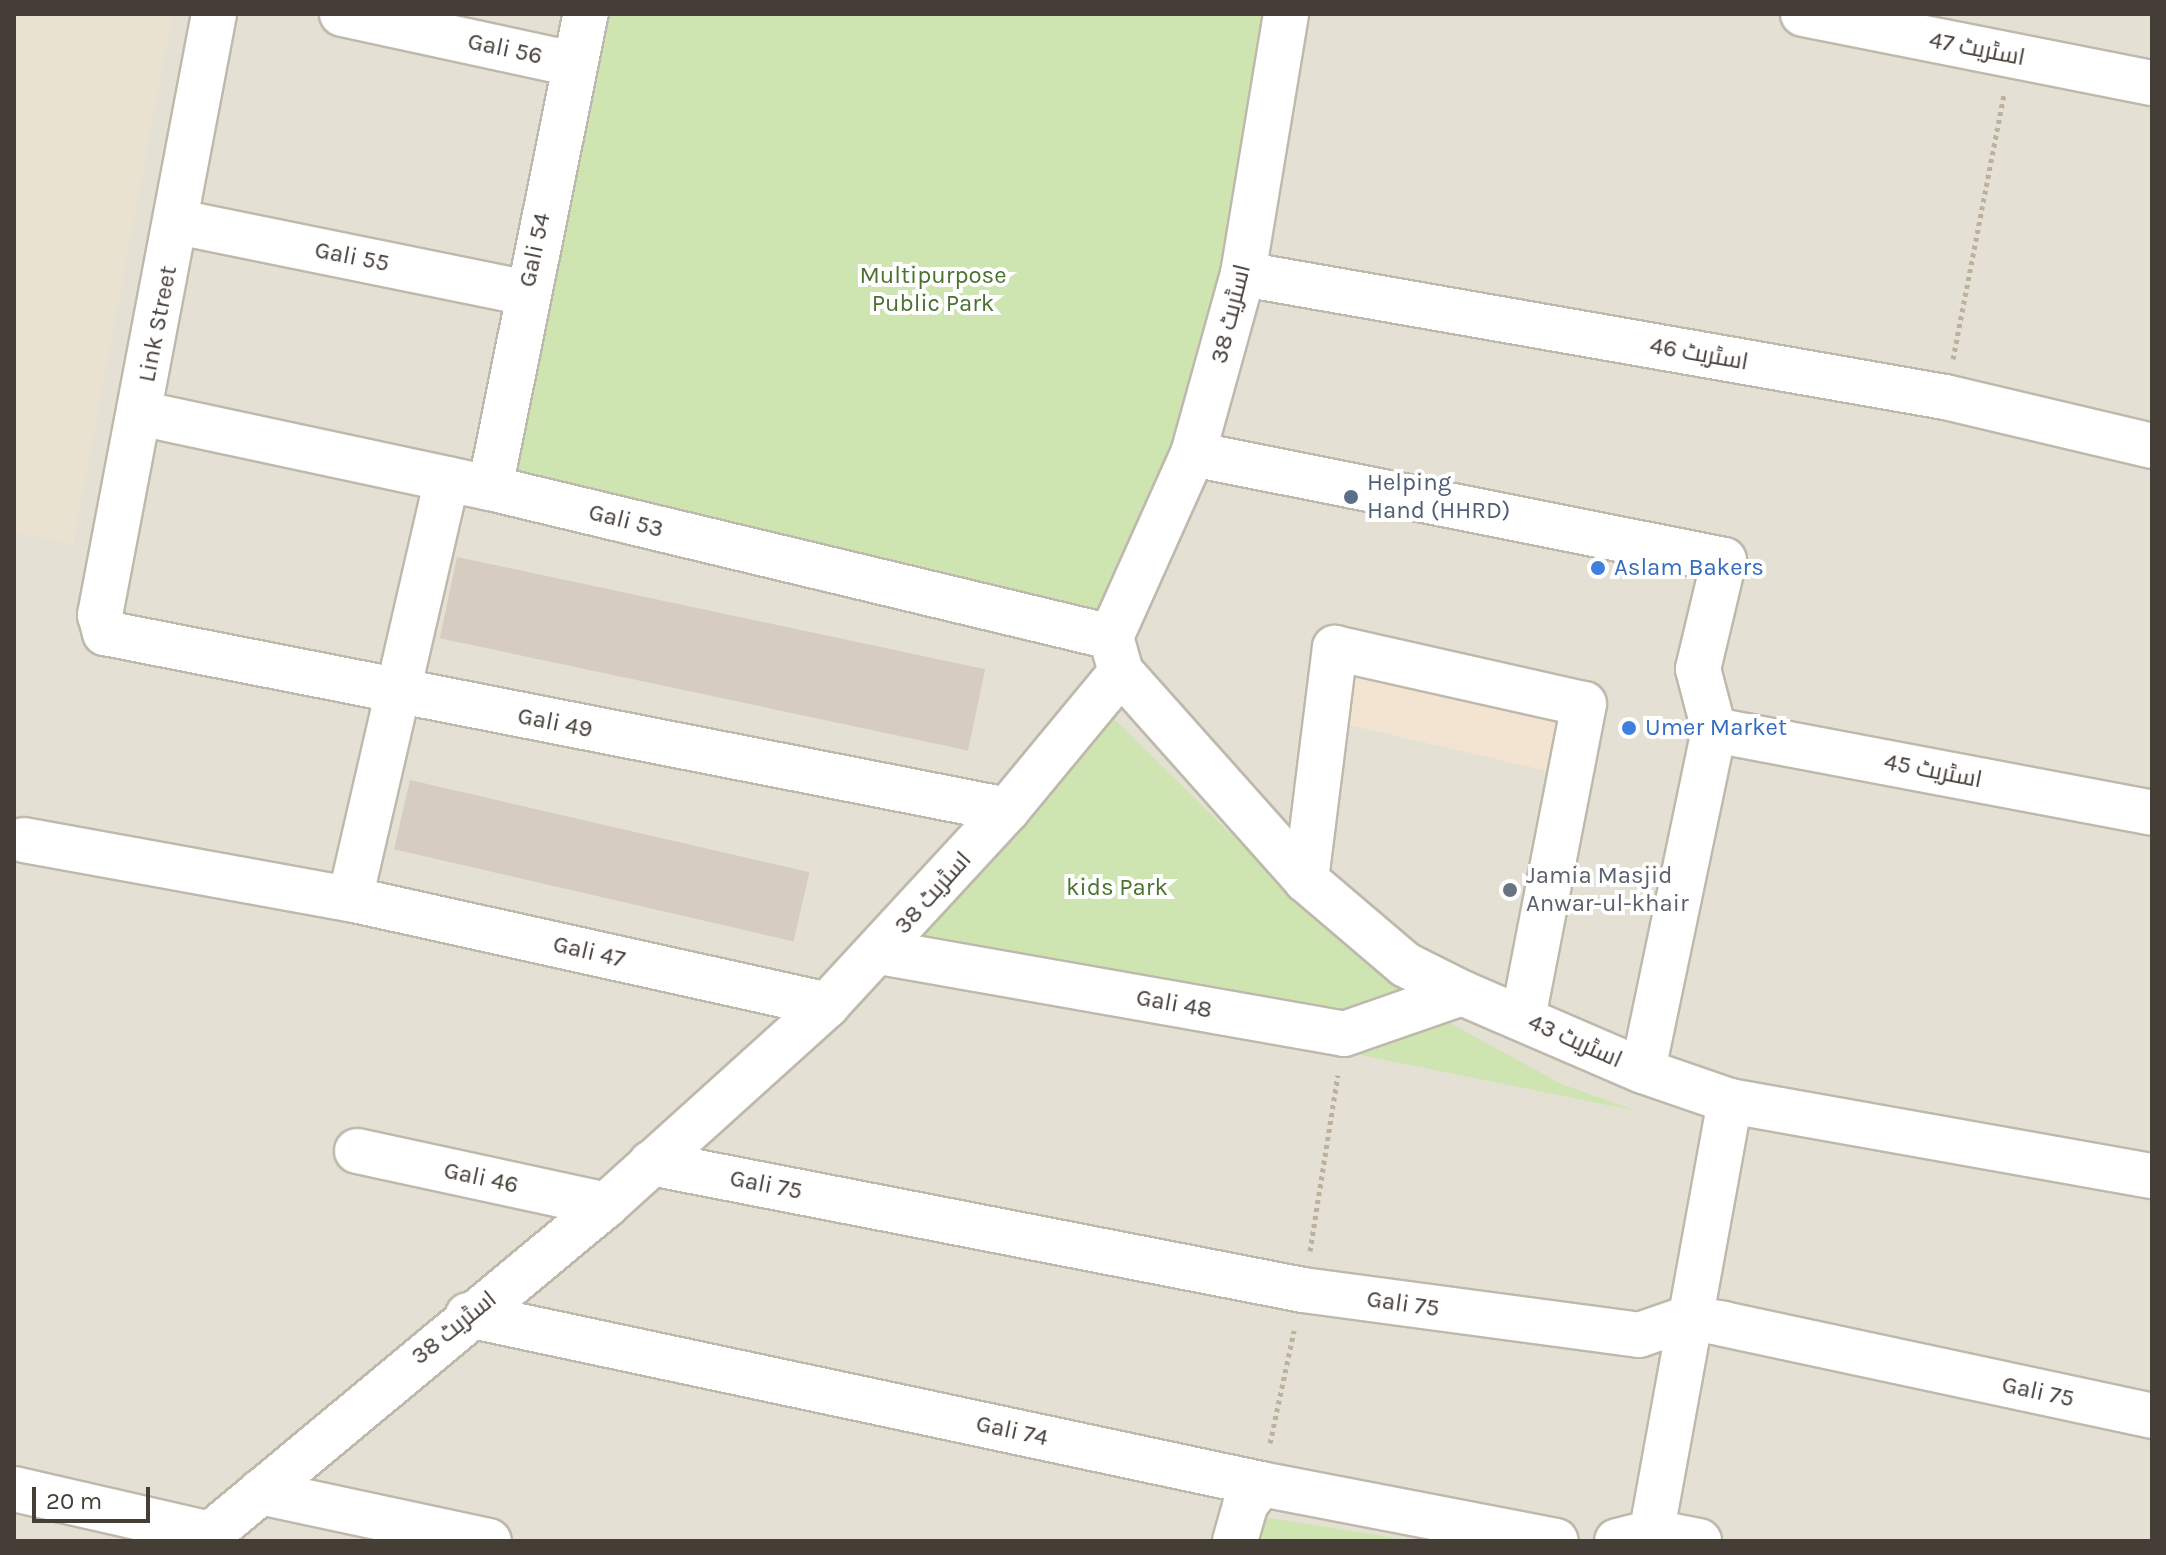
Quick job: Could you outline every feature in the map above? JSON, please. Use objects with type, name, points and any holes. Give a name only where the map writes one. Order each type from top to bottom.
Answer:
[{"type":"street","name":"Link Street","points":[[105,633],[100,615],[178,222],[214,14]]},
{"type":"street","name":"Gali 56","points":[[342,14],[574,64]]},
{"type":"street","name":"Gali 54","points":[[490,488],[526,293],[586,14]]},
{"type":"street","name":"اسٹریٹ 38","points":[[206,1537],[468,1315],[606,1205],[827,1005],[880,952],[1007,810],[1116,655],[1193,454],[1243,274],[1286,14]]},
{"type":"street","name":"اسٹریٹ 47","points":[[1803,14],[2152,83]]},
{"type":"street","name":"Gali 55","points":[[178,222],[526,293]]},
{"type":"street","name":"اسٹریٹ 46","points":[[1243,274],[1945,397],[2152,446]]},
{"type":"street","name":"Gali 53","points":[[140,413],[490,488],[1116,655]]},
{"type":"street","points":[[1193,454],[1724,560],[1698,669],[1714,730],[1643,1071]]},
{"type":"street","points":[[350,899],[447,479]]},
{"type":"street","name":"Gali 49","points":[[105,633],[396,693],[1007,810]]},
{"type":"street","points":[[1306,880],[1335,648],[1584,704],[1523,1018]]},
{"type":"street","name":"اسٹریٹ 43","points":[[1116,655],[1306,880],[1406,965],[1462,993],[1643,1071],[1730,1101],[2152,1176]]},
{"type":"street","name":"اسٹریٹ 45","points":[[1714,730],[2152,813]]},
{"type":"street","name":"Gali 47","points":[[24,840],[350,899],[827,1005]]},
{"type":"street","name":"Gali 48","points":[[880,952],[1344,1034],[1462,993]]},
{"type":"street","points":[[1699,1541],[1640,1538],[1688,1318],[1730,1101]]},
{"type":"street","name":"Gali 46","points":[[357,1151],[606,1205]]},
{"type":"street","name":"Gali 75","points":[[651,1163],[1303,1290],[1639,1335],[1688,1318],[2152,1416]]},
{"type":"street","name":"Gali 74","points":[[468,1315],[1261,1484],[1556,1541]]},
{"type":"street","points":[[1235,1541],[1245,1505],[1261,1484]]},
{"type":"street","points":[[14,1489],[206,1537]]},
{"type":"street","points":[[260,1492],[489,1541]]},
{"type":"path","points":[[1945,397],[2012,55]]},
{"type":"shaded area","points":[[14,14],[2152,14],[2152,1541],[14,1541]]},
{"type":"shaded area","points":[[14,14],[172,14],[73,544],[14,532]]},
{"type":"shaded area","points":[[1355,668],[1574,719],[1561,774],[1342,724]]},
{"type":"green space","name":"Multipurpose Public Park","points":[[608,14],[1265,14],[1224,275],[1190,402],[1117,582],[1098,609],[511,479]]},
{"type":"green space","name":"kids Park","points":[[1096,701],[1325,927],[1443,1019],[1561,1084],[1637,1111],[898,961]]},
{"type":"green space","points":[[1238,1513],[1414,1541],[1232,1541]]},
{"type":"building","points":[[457,557],[985,669],[968,750],[440,638]]},
{"type":"building","points":[[410,780],[809,872],[794,941],[394,849]]},
{"type":"place","name":"Helping Hand (HHRD)","points":[[1351,497]]},
{"type":"place","name":"Aslam Bakers","points":[[1598,568]]},
{"type":"place","name":"Umer Market","points":[[1629,728]]},
{"type":"place","name":"Jamia Masjid Anwar-ul-khair","points":[[1510,890]]}]
